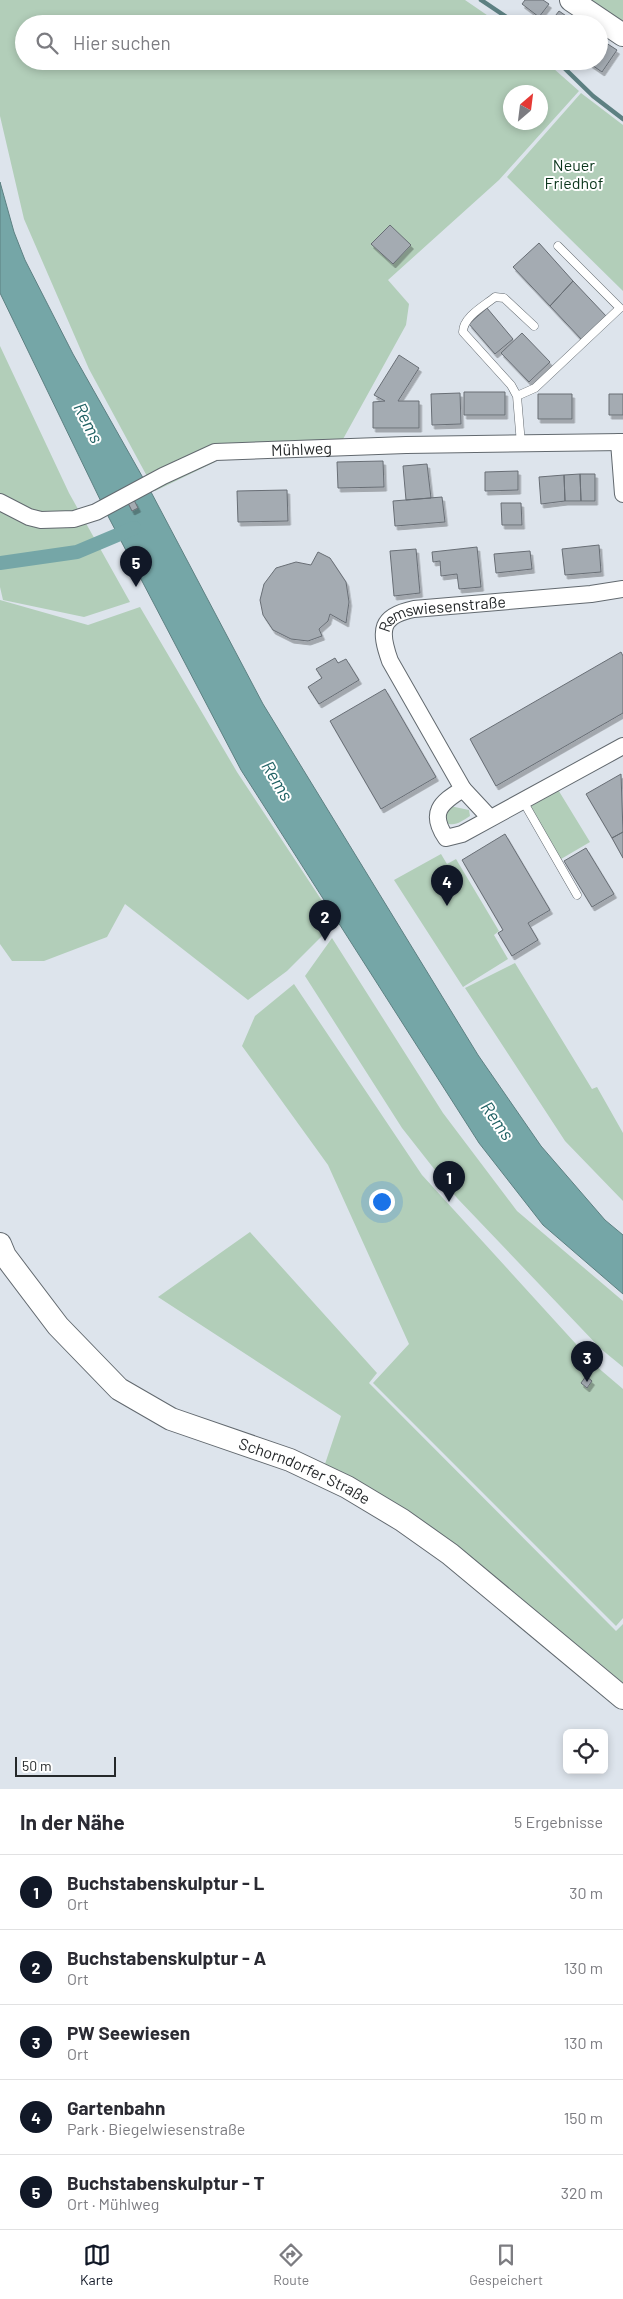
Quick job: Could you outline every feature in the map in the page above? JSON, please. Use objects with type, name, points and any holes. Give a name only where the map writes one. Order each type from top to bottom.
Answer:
[{"type":"main road","points":[[571,0],[593,15]]},
{"type":"main road","points":[[608,26],[623,36]]},
{"type":"main road","name":"Schorndorfer Straße","points":[[0,1244],[6,1256],[58,1326],[119,1389],[172,1418],[290,1460],[347,1487],[402,1520],[450,1554],[623,1698]]},
{"type":"street","name":"Mühlweg","points":[[0,502],[19,513],[41,520],[74,519],[103,508],[215,452],[621,442]]},
{"type":"street","points":[[621,442],[623,494]]},
{"type":"street","name":"Remswiesenstraße","points":[[463,789],[390,661],[384,643],[384,630],[389,619],[401,612],[414,609],[591,594],[623,589]]},
{"type":"street","points":[[490,818],[463,789],[446,799],[438,810],[439,828],[446,838],[462,834],[623,746]]},
{"type":"lane","points":[[517,396],[534,388],[620,308],[558,246]]},
{"type":"lane","points":[[521,444],[517,396],[512,385],[463,332],[463,325],[494,297],[504,298],[534,326]]},
{"type":"lane","points":[[523,800],[577,895]]},
{"type":"green space","points":[[0,0],[465,0],[487,15],[15,15],[15,70],[555,70],[579,91],[548,125],[548,85],[503,85],[503,130],[544,130],[499,180],[388,280],[409,304],[406,325],[337,450],[215,457],[215,462],[155,491],[89,369],[24,219],[0,116]]},
{"type":"green space","points":[[591,0],[623,0],[623,22]]},
{"type":"green space","name":"Neuer Friedhof","points":[[581,93],[623,125],[623,291],[507,177]]},
{"type":"green space","points":[[0,346],[69,493],[130,602],[84,617],[3,600],[0,587]]},
{"type":"green space","points":[[0,600],[88,625],[140,607],[237,772],[336,922],[287,971],[248,1000],[125,904],[107,937],[44,961],[12,961],[0,944]]},
{"type":"green space","points":[[557,788],[590,842],[561,859],[529,804]]},
{"type":"green space","points":[[450,806],[469,810],[470,816],[455,824],[446,823],[443,812]]},
{"type":"green space","points":[[441,854],[447,864],[456,859],[499,931],[494,935],[508,959],[463,987],[394,880]]},
{"type":"green space","points":[[332,938],[443,1113],[517,1211],[623,1301],[623,1367],[601,1349],[457,1198],[402,1128],[305,976]]},
{"type":"green space","points":[[515,963],[592,1089],[597,1087],[623,1133],[623,1201],[565,1141],[465,988]]},
{"type":"green space","points":[[294,984],[422,1175],[596,1366],[623,1389],[623,1618],[616,1626],[373,1383],[409,1344],[328,1165],[242,1046],[255,1016]]},
{"type":"green space","points":[[250,1232],[377,1373],[369,1383],[616,1631],[623,1624],[623,1683],[591,1656],[324,1467],[341,1416],[158,1297]]},
{"type":"water","name":"Rems","points":[[0,182],[14,232],[25,260],[73,354],[151,492],[263,704],[478,1055],[541,1146],[605,1220],[623,1235],[623,1294],[543,1225],[479,1143],[241,770],[109,518],[0,293]]},
{"type":"building","points":[[525,0],[543,0],[549,4],[541,15],[536,15],[522,4]]},
{"type":"building","points":[[559,11],[565,15],[556,15]]},
{"type":"building","points":[[608,44],[617,50],[608,63]]},
{"type":"building","points":[[390,225],[411,245],[393,264],[371,244]]},
{"type":"building","points":[[539,243],[573,281],[550,306],[513,267]]},
{"type":"building","points":[[573,281],[607,317],[582,340],[550,306]]},
{"type":"building","points":[[487,308],[513,339],[495,354],[469,324]]},
{"type":"building","points":[[522,333],[550,362],[529,382],[501,353]]},
{"type":"building","points":[[399,355],[419,368],[398,401],[419,401],[419,428],[373,428],[373,402],[385,401],[374,395]]},
{"type":"building","points":[[464,392],[505,392],[505,415],[464,415]]},
{"type":"building","points":[[460,393],[461,424],[432,425],[431,394]]},
{"type":"building","points":[[538,394],[572,394],[572,419],[538,419]]},
{"type":"building","points":[[609,394],[623,394],[623,415],[609,415]]},
{"type":"building","points":[[383,461],[384,487],[338,488],[337,462]]},
{"type":"building","points":[[427,464],[431,498],[406,500],[403,466]]},
{"type":"building","points":[[518,471],[518,490],[485,491],[485,472]]},
{"type":"building","points":[[580,474],[581,501],[565,501],[564,475]]},
{"type":"building","points":[[580,474],[595,474],[595,501],[581,501]]},
{"type":"building","points":[[564,475],[565,501],[541,504],[539,477]]},
{"type":"building","points":[[287,490],[288,521],[238,522],[237,491]]},
{"type":"building","points":[[442,497],[445,522],[395,526],[393,501]]},
{"type":"building","points":[[134,500],[138,508],[132,511],[128,503]]},
{"type":"building","points":[[501,503],[521,503],[522,525],[502,525]]},
{"type":"building","points":[[599,545],[601,572],[565,575],[562,549]]},
{"type":"building","points":[[477,547],[481,587],[459,589],[457,574],[441,576],[440,561],[433,562],[432,552]]},
{"type":"building","points":[[416,549],[420,593],[394,596],[390,551]]},
{"type":"building","points":[[530,551],[532,569],[496,573],[494,554]]},
{"type":"building","points":[[318,552],[330,558],[346,582],[349,602],[346,623],[330,614],[328,621],[319,629],[322,636],[308,641],[291,639],[273,630],[263,615],[260,600],[264,584],[276,568],[296,562],[311,565]]},
{"type":"building","points":[[621,652],[623,656],[623,713],[496,786],[470,739]]},
{"type":"building","points":[[335,658],[338,663],[346,659],[359,680],[319,704],[308,687],[322,678],[316,669]]},
{"type":"building","points":[[385,689],[436,777],[381,809],[330,721]]},
{"type":"building","points":[[621,774],[623,832],[612,838],[586,794]]},
{"type":"building","points":[[623,832],[623,858],[612,838]]},
{"type":"building","points":[[505,834],[550,910],[528,923],[538,940],[512,956],[498,933],[503,930],[462,860]]},
{"type":"building","points":[[586,848],[614,894],[592,907],[564,861]]},
{"type":"building","points":[[586,1376],[592,1381],[587,1388],[581,1383]]},
{"type":"waterway","points":[[481,0],[504,15]]},
{"type":"waterway","points":[[566,70],[593,96],[623,119]]},
{"type":"waterway","points":[[0,563],[77,552],[134,528]]},
{"type":"place","name":"Buchstabenskulptur - T","points":[[136,587]]},
{"type":"place","name":"Gartenbahn","points":[[447,906]]},
{"type":"place","name":"Buchstabenskulptur - A","points":[[325,941]]},
{"type":"place","name":"Buchstabenskulptur - L","points":[[449,1202]]},
{"type":"place","name":"PW Seewiesen","points":[[587,1382]]}]
